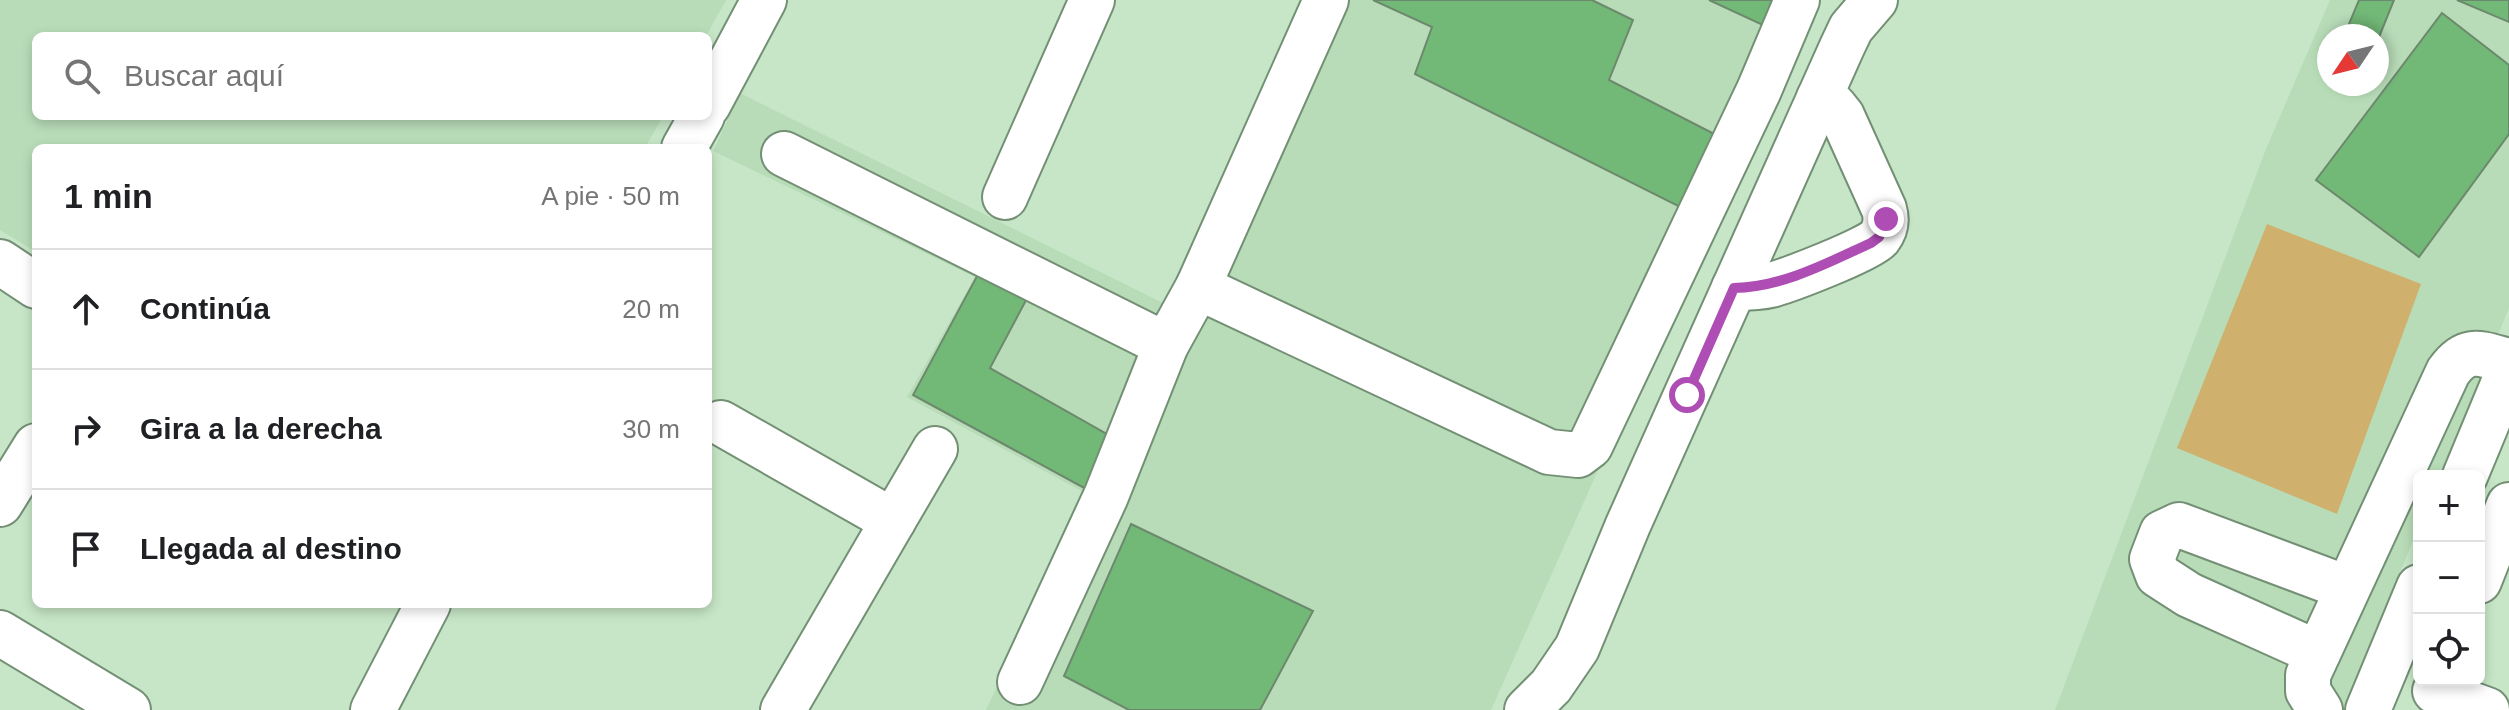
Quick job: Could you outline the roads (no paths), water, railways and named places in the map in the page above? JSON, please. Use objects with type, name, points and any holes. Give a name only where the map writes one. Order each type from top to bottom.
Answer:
[{"type":"street","points":[[712,98],[764,0]]},
{"type":"street","points":[[1005,197],[1092,0]]},
{"type":"street","points":[[1020,682],[1106,496],[1166,345],[1198,287],[1326,0]]},
{"type":"street","points":[[1198,287],[1549,452],[1578,455],[1590,446],[1759,90],[1797,0]]},
{"type":"street","points":[[1527,710],[1551,686],[1577,648],[1851,28],[1875,0]]},
{"type":"street","points":[[1734,288],[1782,282],[1871,243],[1884,229],[1884,209],[1842,116],[1834,106],[1819,98]]},
{"type":"street","points":[[686,144],[700,120]]},
{"type":"street","points":[[784,154],[1166,345]]},
{"type":"street","points":[[0,262],[32,283]]},
{"type":"street","points":[[2320,710],[2308,691],[2308,675],[2448,372],[2457,358],[2473,352],[2509,361]]},
{"type":"street","points":[[2467,470],[2509,370]]},
{"type":"street","points":[[721,423],[893,521]]},
{"type":"street","points":[[783,710],[935,449]]},
{"type":"street","points":[[0,504],[32,452]]},
{"type":"street","points":[[2485,566],[2509,505]]},
{"type":"street","points":[[2318,653],[2189,595],[2158,575],[2152,559],[2162,533],[2179,525],[2347,588]]},
{"type":"street","points":[[2368,710],[2413,601]]},
{"type":"street","points":[[373,710],[426,608]]},
{"type":"street","points":[[0,633],[128,710]]},
{"type":"street","points":[[2434,694],[2487,710]]}]
